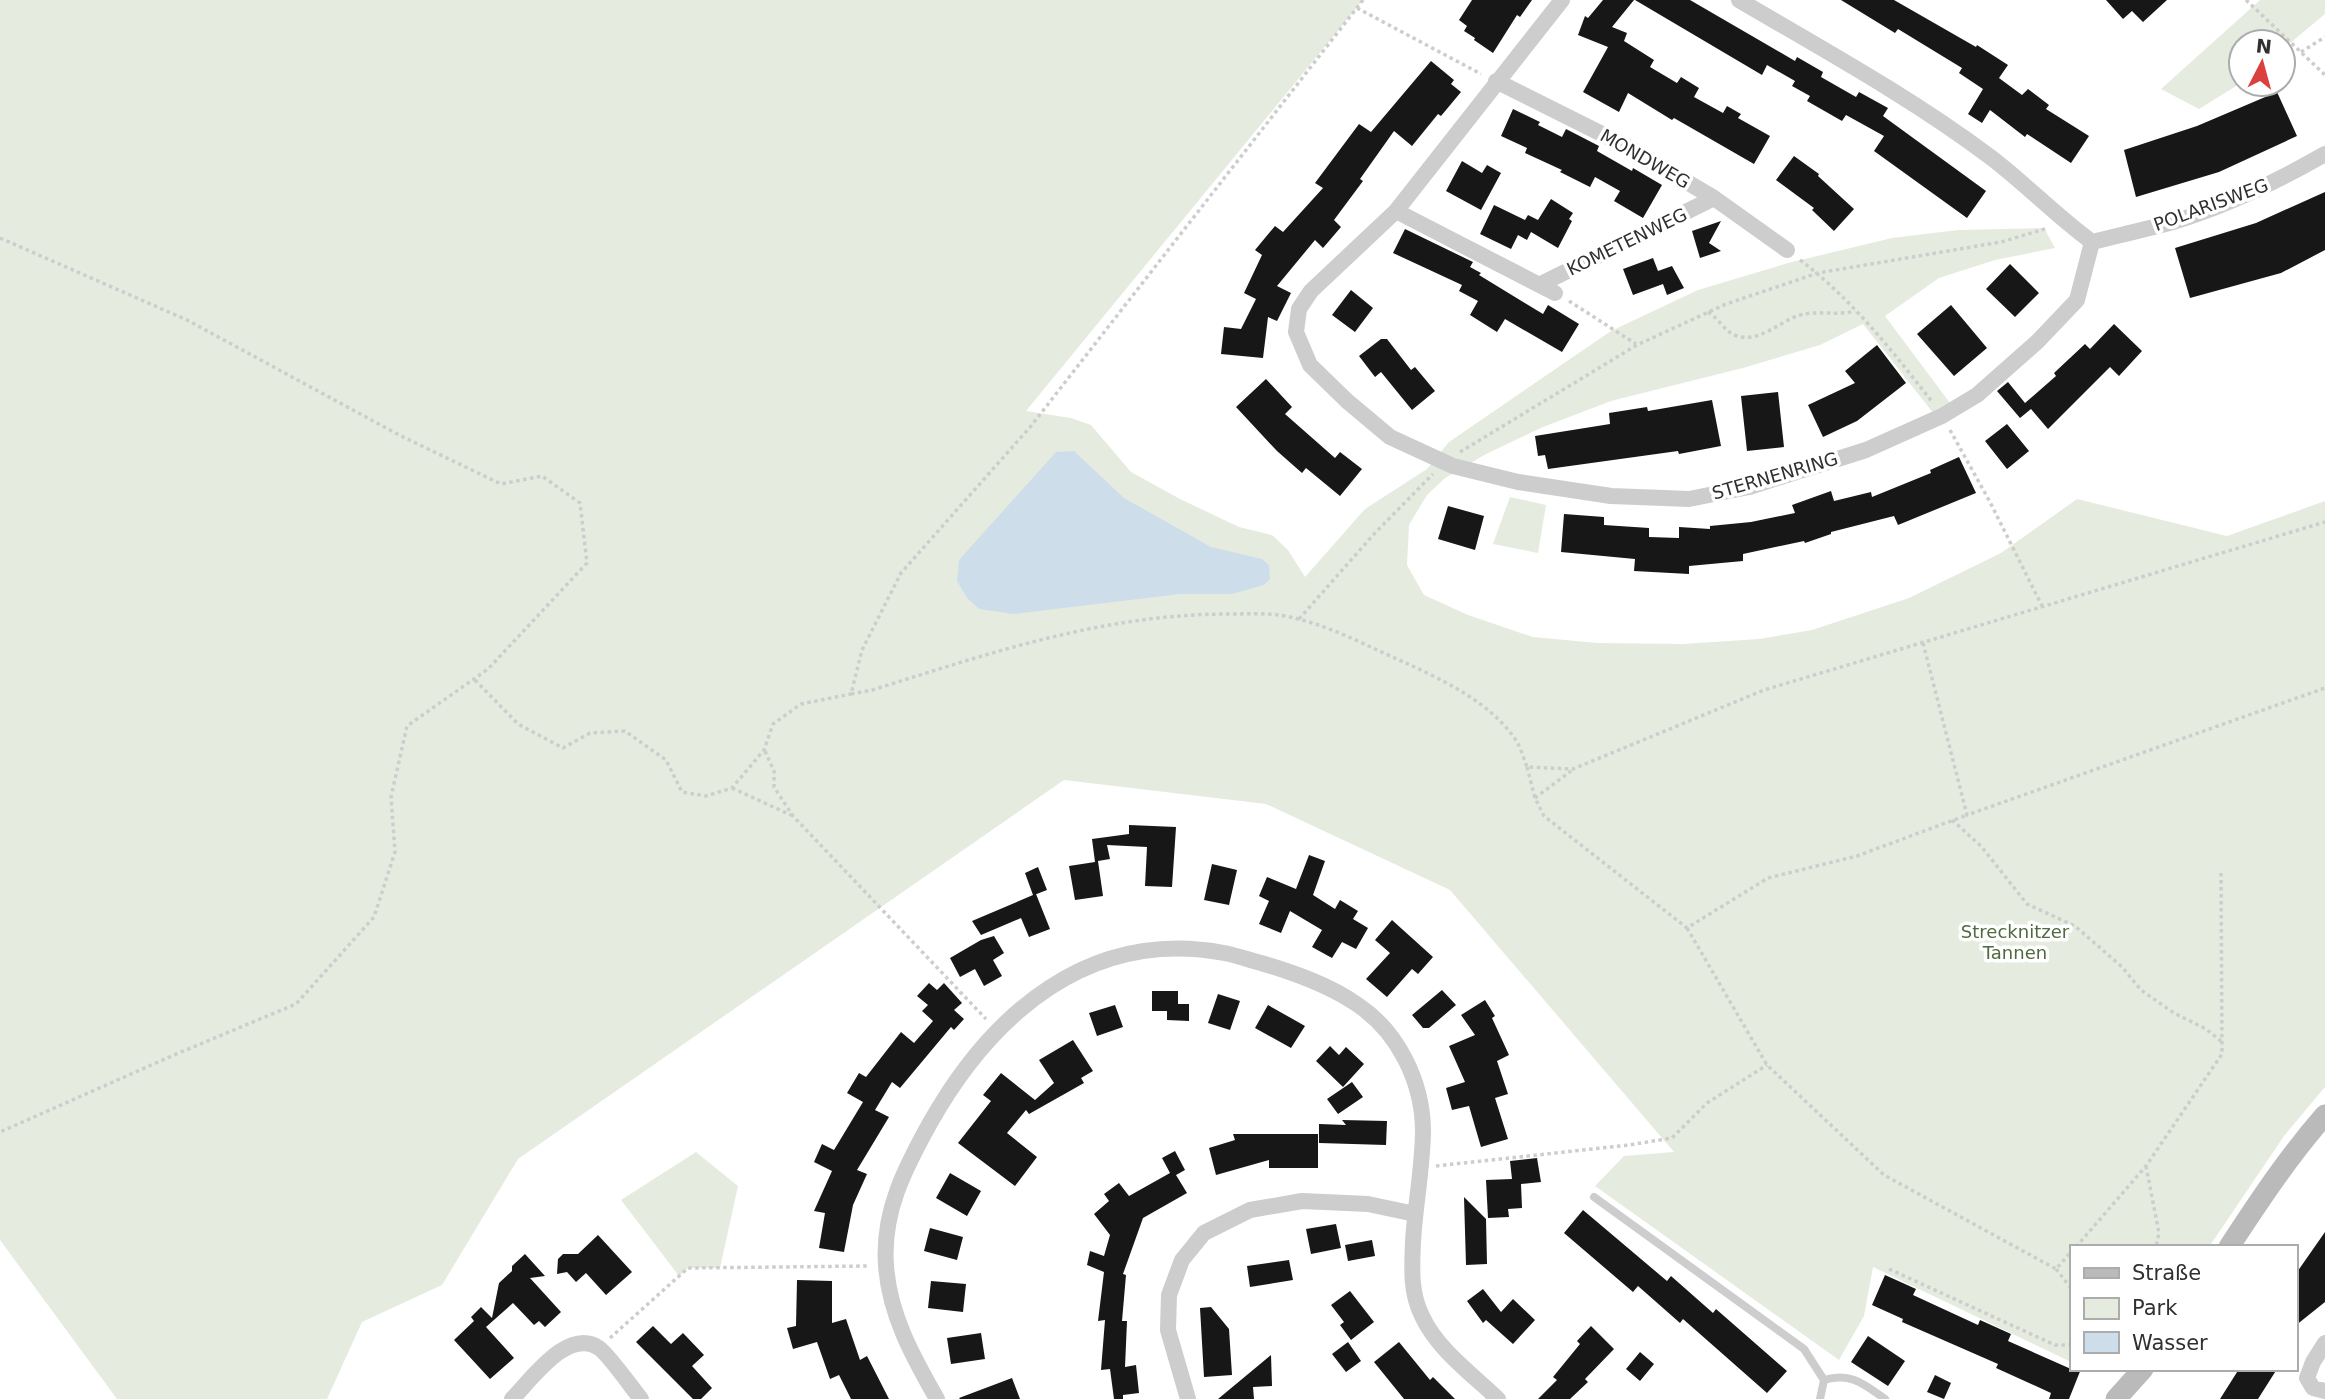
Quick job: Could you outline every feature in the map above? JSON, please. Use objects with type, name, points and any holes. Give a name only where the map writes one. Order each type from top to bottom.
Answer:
[{"type":"main road","points":[[2230,1245],[2285,1164],[2325,1115]]},
{"type":"main road","points":[[2116,1399],[2136,1372]]},
{"type":"street","name":"STERNENRING","points":[[1562,0],[1395,211],[1311,291],[1299,309],[1296,332],[1310,365],[1347,401],[1390,436],[1453,466],[1518,482],[1568,490],[1611,496],[1689,499],[1749,487],[1866,450],[1942,415],[1977,395],[2037,342],[2077,300],[2092,243]]},
{"type":"street","points":[[1739,0],[1924,110],[1992,158],[2064,222],[2092,243]]},
{"type":"street","name":"MONDWEG","points":[[1496,81],[1628,147],[1714,198],[1787,250]]},
{"type":"street","name":"POLARISWEG","points":[[2092,243],[2177,220],[2242,196],[2325,154]]},
{"type":"street","name":"KOMETENWEG","points":[[1539,285],[1714,198]]},
{"type":"street","name":"KOMETENWEG","points":[[1395,211],[1555,293]]},
{"type":"street","points":[[937,1399],[914,1360],[900,1329],[886,1266],[886,1238],[891,1206],[906,1166],[962,1072],[997,1031],[1055,984],[1087,965],[1126,953],[1173,948],[1224,953],[1285,970],[1339,993],[1361,1007],[1390,1034],[1408,1064],[1423,1127],[1411,1279],[1422,1317],[1445,1350],[1498,1399]]},
{"type":"street","points":[[1188,1399],[1168,1330],[1169,1296],[1182,1260],[1204,1233],[1250,1210],[1302,1201],[1368,1204],[1415,1214]]},
{"type":"street","points":[[512,1399],[555,1355],[568,1345],[582,1343],[600,1348],[641,1399]]},
{"type":"street","points":[[2325,1343],[2307,1378],[2313,1388],[2325,1391]]},
{"type":"lane","points":[[1594,1197],[1804,1349],[1824,1380],[1820,1399]]},
{"type":"lane","points":[[1824,1380],[1839,1376],[1860,1381],[1885,1399]]},
{"type":"path","points":[[851,694],[862,650],[901,573],[1031,426],[1363,0]]},
{"type":"path","points":[[2246,0],[2325,75]]},
{"type":"path","points":[[1357,8],[1496,81]]},
{"type":"path","points":[[2301,52],[2325,37]]},
{"type":"path","points":[[1299,619],[1374,534],[1445,461],[1637,345],[1708,312],[1818,273],[2001,242],[2064,222]]},
{"type":"path","points":[[0,238],[187,320],[399,435],[502,484],[542,476],[580,503],[587,563],[488,669],[407,726],[391,797],[395,852],[374,917],[296,1004],[0,1132]]},
{"type":"path","points":[[1787,250],[1818,273],[1885,342],[1942,415],[1990,502],[2043,608]]},
{"type":"path","points":[[1555,293],[1637,345]]},
{"type":"path","points":[[1708,312],[1718,318],[1725,330],[1739,337],[1760,334],[1798,316],[1812,313],[1842,315],[1855,311]]},
{"type":"path","points":[[1535,798],[1573,769],[1764,690],[2325,522]]},
{"type":"path","points":[[475,680],[518,724],[563,748],[590,733],[625,731],[666,760],[682,792],[706,796],[732,788],[764,750],[773,724],[801,704],[872,690],[1013,646],[1132,619],[1204,614],[1273,614],[1299,619],[1438,677],[1491,712],[1517,742],[1544,817],[1686,928],[1767,1065],[1884,1175],[2056,1269],[2070,1287]]},
{"type":"path","points":[[1923,643],[1967,815]]},
{"type":"path","points":[[1686,928],[1768,878],[1857,856],[2325,688]]},
{"type":"path","points":[[764,750],[774,771],[774,787],[793,816],[997,1031]]},
{"type":"path","points":[[1527,767],[1573,769]]},
{"type":"path","points":[[732,788],[793,816]]},
{"type":"path","points":[[1952,820],[1981,846],[2027,904],[2075,926],[2122,967],[2141,990],[2174,1013],[2206,1029],[2222,1042]]},
{"type":"path","points":[[2078,1245],[2146,1166],[2222,1054],[2221,871]]},
{"type":"path","points":[[1420,1167],[1672,1138],[1707,1102],[1767,1065]]},
{"type":"path","points":[[2146,1166],[2159,1233],[2156,1245]]},
{"type":"path","points":[[2056,1269],[2070,1253]]},
{"type":"path","points":[[600,1348],[688,1268],[886,1266]]},
{"type":"path","points":[[1889,1269],[2055,1345],[2070,1345]]},
{"type":"green space","name":"Strecknitzer Tannen","points":[[0,0],[1363,0],[1026,411],[1071,418],[1091,425],[1131,472],[1239,527],[1272,535],[1288,550],[1305,577],[1365,509],[1427,469],[1449,442],[1611,331],[1698,290],[1788,263],[1892,238],[1958,230],[2044,228],[2055,248],[1995,260],[1939,278],[1885,316],[1950,403],[1934,414],[1863,324],[1820,345],[1743,368],[1611,401],[1543,427],[1486,454],[1445,478],[1427,495],[1409,525],[1407,565],[1424,595],[1468,615],[1533,637],[1597,643],[1683,644],[1759,639],[1812,630],[1909,598],[2001,553],[2077,499],[2227,536],[2325,501],[2325,1087],[2284,1136],[2210,1245],[2070,1245],[2070,1362],[1873,1267],[1864,1316],[1839,1360],[1595,1186],[1624,1156],[1674,1152],[1450,890],[1266,804],[1064,780],[518,1159],[442,1285],[362,1322],[327,1399],[117,1399],[0,1240]]},
{"type":"green space","points":[[2260,0],[2325,0],[2325,14],[2297,37],[2297,28],[2229,28]]},
{"type":"green space","points":[[2227,30],[2227,92],[2199,109],[2161,89]]},
{"type":"green space","points":[[1510,497],[1546,505],[1538,553],[1493,544]]},
{"type":"green space","points":[[696,1152],[738,1186],[720,1268],[688,1268],[679,1276],[621,1200]]},
{"type":"water","points":[[1074,451],[1124,498],[1211,547],[1262,559],[1269,565],[1270,579],[1264,585],[1232,594],[1180,594],[1013,614],[979,609],[967,598],[957,581],[959,560],[1056,452]]},
{"type":"building","points":[[1472,0],[1532,0],[1520,17],[1517,15],[1493,53],[1464,31],[1467,26],[1459,20]]},
{"type":"building","points":[[1603,0],[1634,0],[1612,27],[1627,33],[1624,41],[1654,60],[1650,67],[1677,83],[1681,77],[1699,88],[1694,97],[1723,113],[1727,106],[1741,114],[1738,118],[1770,136],[1754,164],[1628,93],[1619,112],[1583,92],[1608,47],[1578,35],[1585,16],[1588,18]]},
{"type":"building","points":[[1635,0],[1690,0],[1795,61],[1797,57],[1823,72],[1821,77],[1856,97],[1859,92],[1888,108],[1883,116],[1986,191],[1967,218],[1874,151],[1884,136],[1846,115],[1842,121],[1807,101],[1810,96],[1792,86],[1795,81],[1767,65],[1762,75]]},
{"type":"building","points":[[1841,0],[1894,0],[1976,47],[1977,45],[2008,65],[1999,78],[2022,95],[2028,89],[2049,105],[2046,109],[2089,136],[2071,163],[2027,134],[2025,137],[1990,110],[1982,123],[1968,114],[1983,89],[1959,73],[1962,68],[1898,29],[1895,33]]},
{"type":"building","points":[[2106,0],[2167,0],[2143,22],[2132,11],[2123,19]]},
{"type":"building","points":[[1431,61],[1454,80],[1451,84],[1461,92],[1441,116],[1438,114],[1412,146],[1394,131],[1360,179],[1363,181],[1334,220],[1341,227],[1323,248],[1315,240],[1277,286],[1291,293],[1277,321],[1268,317],[1263,358],[1221,354],[1224,327],[1241,329],[1256,299],[1244,293],[1262,255],[1255,250],[1275,226],[1283,232],[1323,188],[1315,183],[1359,124],[1371,132]]},
{"type":"building","points":[[2263,98],[2280,98],[2297,136],[2219,172],[2136,197],[2124,150],[2197,126]]},
{"type":"building","points":[[1513,109],[1540,122],[1538,125],[1562,137],[1566,129],[1599,146],[1597,151],[1662,185],[1643,218],[1614,201],[1620,191],[1595,177],[1590,187],[1525,153],[1527,148],[1501,136]]},
{"type":"building","points":[[1794,156],[1819,174],[1818,176],[1854,209],[1834,231],[1812,210],[1814,208],[1776,180]]},
{"type":"building","points":[[1462,161],[1482,173],[1487,165],[1501,173],[1481,210],[1446,191]]},
{"type":"building","points":[[2325,192],[2325,250],[2281,273],[2190,298],[2175,248],[2256,223]]},
{"type":"building","points":[[1551,199],[1573,213],[1569,219],[1572,221],[1558,248],[1531,232],[1527,240],[1518,235],[1511,249],[1480,234],[1494,205],[1525,220],[1528,215],[1538,220]]},
{"type":"building","points":[[1721,221],[1709,243],[1721,251],[1700,258],[1692,231]]},
{"type":"building","points":[[1405,229],[1473,262],[1470,267],[1481,273],[1479,275],[1543,314],[1548,305],[1579,324],[1562,352],[1505,319],[1497,332],[1470,315],[1478,301],[1459,291],[1462,285],[1393,253]]},
{"type":"building","points":[[1653,258],[1658,271],[1672,266],[1684,288],[1667,295],[1663,284],[1633,295],[1623,269]]},
{"type":"building","points":[[2010,264],[2039,293],[2015,317],[1986,289]]},
{"type":"building","points":[[1351,290],[1373,308],[1355,332],[1332,315]]},
{"type":"building","points":[[1951,305],[1987,348],[1954,376],[1917,334]]},
{"type":"building","points":[[2114,324],[2142,351],[2119,376],[2110,367],[2048,429],[2031,409],[2020,418],[1997,391],[2008,382],[2025,403],[2056,376],[2054,373],[2085,344],[2090,349]]},
{"type":"building","points":[[1381,339],[1387,339],[1411,370],[1415,367],[1435,391],[1412,410],[1381,372],[1375,377],[1359,356]]},
{"type":"building","points":[[1877,345],[1906,383],[1857,421],[1823,437],[1808,405],[1855,383],[1845,371]]},
{"type":"building","points":[[1266,379],[1292,407],[1285,414],[1335,458],[1340,452],[1362,469],[1340,496],[1306,468],[1302,473],[1277,451],[1236,407]]},
{"type":"building","points":[[1778,392],[1784,447],[1747,451],[1741,396]]},
{"type":"building","points":[[1712,400],[1721,446],[1679,454],[1678,451],[1548,469],[1545,455],[1538,456],[1535,436],[1610,424],[1609,413],[1647,407],[1648,411]]},
{"type":"building","points":[[2007,424],[2029,451],[2007,469],[1985,441]]},
{"type":"building","points":[[1959,457],[1976,493],[1898,525],[1894,516],[1831,532],[1805,543],[1804,541],[1743,554],[1743,561],[1689,566],[1689,574],[1634,571],[1635,559],[1561,552],[1564,514],[1604,517],[1604,525],[1649,528],[1649,537],[1679,538],[1679,527],[1710,529],[1710,526],[1751,522],[1795,513],[1792,505],[1831,491],[1834,501],[1871,492],[1872,497],[1931,473],[1930,470]]},
{"type":"building","points":[[1448,506],[1484,516],[1475,550],[1438,539]]},
{"type":"building","points":[[1129,825],[1176,827],[1172,887],[1145,886],[1147,847],[1107,845],[1110,859],[1098,861],[1103,896],[1075,900],[1069,866],[1095,862],[1092,839],[1129,834]]},
{"type":"building","points":[[1309,855],[1325,861],[1313,895],[1335,909],[1340,900],[1358,911],[1353,919],[1368,928],[1356,949],[1342,942],[1332,958],[1312,947],[1322,930],[1290,911],[1281,933],[1259,924],[1269,901],[1259,896],[1267,877],[1296,889]]},
{"type":"building","points":[[1212,864],[1237,870],[1229,905],[1204,900]]},
{"type":"building","points":[[1038,867],[1047,890],[1036,894],[1050,929],[1029,937],[1021,918],[981,935],[972,921],[1033,895],[1025,873]]},
{"type":"building","points":[[1392,920],[1433,957],[1418,974],[1412,969],[1387,997],[1366,979],[1390,953],[1375,940]]},
{"type":"building","points":[[994,936],[1004,953],[993,960],[1002,976],[984,986],[975,969],[960,977],[950,958],[981,940]]},
{"type":"building","points":[[929,983],[937,990],[944,983],[962,1003],[954,1010],[964,1019],[954,1030],[951,1027],[900,1088],[892,1082],[875,1110],[889,1117],[857,1170],[867,1174],[853,1205],[844,1252],[819,1248],[825,1213],[814,1211],[832,1171],[814,1162],[822,1144],[834,1150],[863,1102],[847,1093],[859,1073],[866,1077],[901,1032],[914,1043],[933,1021],[922,1011],[928,1005],[917,996]]},
{"type":"building","points":[[1442,990],[1456,1005],[1429,1028],[1423,1028],[1412,1015]]},
{"type":"building","points":[[1152,991],[1178,991],[1178,1004],[1189,1004],[1189,1021],[1167,1020],[1167,1011],[1152,1011]]},
{"type":"building","points":[[1218,994],[1240,1001],[1230,1030],[1208,1023]]},
{"type":"building","points":[[1485,1000],[1495,1016],[1492,1018],[1509,1055],[1497,1061],[1508,1094],[1495,1098],[1508,1139],[1481,1147],[1469,1106],[1452,1110],[1446,1088],[1465,1082],[1449,1046],[1475,1035],[1461,1015]]},
{"type":"building","points":[[1115,1005],[1123,1027],[1097,1036],[1089,1013]]},
{"type":"building","points":[[1268,1005],[1305,1026],[1291,1048],[1255,1028]]},
{"type":"building","points":[[1073,1040],[1093,1071],[1081,1078],[1084,1083],[1029,1114],[1026,1110],[1007,1133],[1037,1157],[1015,1186],[958,1143],[991,1101],[983,1095],[1001,1073],[1035,1100],[1054,1083],[1039,1060]]},
{"type":"building","points":[[1330,1046],[1339,1055],[1346,1047],[1364,1064],[1343,1087],[1316,1061]]},
{"type":"building","points":[[1352,1082],[1363,1097],[1338,1114],[1327,1099]]},
{"type":"building","points":[[1342,1120],[1387,1121],[1386,1145],[1319,1143],[1319,1124],[1346,1125]]},
{"type":"building","points":[[1233,1134],[1318,1134],[1318,1168],[1269,1168],[1269,1160],[1216,1175],[1209,1148],[1235,1140]]},
{"type":"building","points":[[1175,1151],[1185,1170],[1176,1175],[1187,1193],[1143,1218],[1123,1274],[1126,1275],[1122,1321],[1127,1321],[1125,1367],[1136,1365],[1139,1393],[1123,1395],[1123,1399],[1114,1399],[1110,1369],[1101,1370],[1105,1320],[1098,1321],[1104,1272],[1087,1265],[1090,1251],[1104,1256],[1110,1235],[1094,1214],[1109,1201],[1104,1194],[1119,1183],[1129,1196],[1170,1173],[1162,1158]]},
{"type":"building","points":[[1537,1158],[1541,1182],[1521,1184],[1522,1208],[1508,1209],[1509,1217],[1488,1218],[1486,1180],[1512,1179],[1510,1161]]},
{"type":"building","points":[[950,1173],[981,1191],[967,1216],[936,1198]]},
{"type":"building","points":[[1464,1197],[1486,1219],[1487,1264],[1466,1265]]},
{"type":"building","points":[[1583,1210],[1667,1281],[1671,1276],[1713,1313],[1716,1309],[1787,1371],[1767,1393],[1683,1319],[1680,1323],[1638,1286],[1633,1292],[1564,1233]]},
{"type":"building","points":[[1336,1224],[1341,1248],[1311,1254],[1306,1229]]},
{"type":"building","points":[[930,1228],[963,1237],[957,1260],[924,1251]]},
{"type":"building","points":[[2325,1232],[2325,1302],[2297,1324],[2297,1272]]},
{"type":"building","points":[[598,1235],[632,1272],[606,1295],[586,1273],[576,1282],[567,1272],[557,1274],[558,1259],[563,1254],[578,1254]]},
{"type":"building","points":[[1372,1240],[1375,1256],[1348,1261],[1345,1245]]},
{"type":"building","points":[[525,1254],[545,1276],[530,1278],[561,1312],[545,1327],[539,1321],[534,1325],[513,1303],[486,1327],[514,1358],[490,1379],[454,1340],[474,1321],[471,1317],[481,1307],[492,1318],[499,1283]]},
{"type":"building","points":[[1289,1260],[1293,1280],[1250,1287],[1247,1266]]},
{"type":"building","points":[[1885,1275],[1916,1289],[1913,1295],[1978,1325],[1980,1320],[2011,1334],[2008,1341],[2070,1369],[2070,1371],[2080,1371],[2069,1399],[2049,1399],[2051,1393],[1996,1368],[1998,1364],[1902,1322],[1903,1319],[1872,1305]]},
{"type":"building","points":[[797,1280],[832,1281],[832,1323],[846,1319],[860,1360],[867,1356],[889,1399],[851,1399],[839,1375],[830,1379],[817,1342],[793,1349],[787,1328],[796,1326]]},
{"type":"building","points":[[931,1281],[966,1284],[963,1312],[928,1308]]},
{"type":"building","points":[[1483,1289],[1501,1312],[1513,1299],[1535,1320],[1513,1344],[1486,1320],[1483,1323],[1467,1301]]},
{"type":"building","points":[[1350,1291],[1374,1322],[1351,1340],[1340,1325],[1344,1322],[1331,1305]]},
{"type":"building","points":[[1211,1307],[1229,1329],[1232,1375],[1204,1377],[1200,1308]]},
{"type":"building","points":[[653,1326],[671,1344],[683,1333],[704,1355],[692,1366],[712,1388],[701,1399],[693,1399],[636,1342]]},
{"type":"building","points":[[1591,1326],[1614,1349],[1585,1379],[1588,1382],[1570,1399],[1538,1399],[1557,1380],[1553,1377],[1580,1344],[1577,1341]]},
{"type":"building","points":[[981,1333],[985,1359],[951,1364],[947,1338]]},
{"type":"building","points":[[1868,1336],[1905,1361],[1888,1386],[1851,1362]]},
{"type":"building","points":[[1348,1342],[1361,1361],[1346,1372],[1332,1354]]},
{"type":"building","points":[[1399,1342],[1430,1380],[1433,1377],[1455,1399],[1404,1399],[1374,1362]]},
{"type":"building","points":[[1640,1352],[1654,1364],[1640,1381],[1626,1369]]},
{"type":"building","points":[[1271,1355],[1272,1386],[1253,1387],[1254,1399],[1218,1399]]},
{"type":"building","points":[[2238,1371],[2276,1371],[2258,1399],[2220,1399]]},
{"type":"building","points":[[1935,1375],[1951,1383],[1944,1399],[1927,1392]]},
{"type":"building","points":[[1012,1378],[1020,1399],[959,1398]]}]
